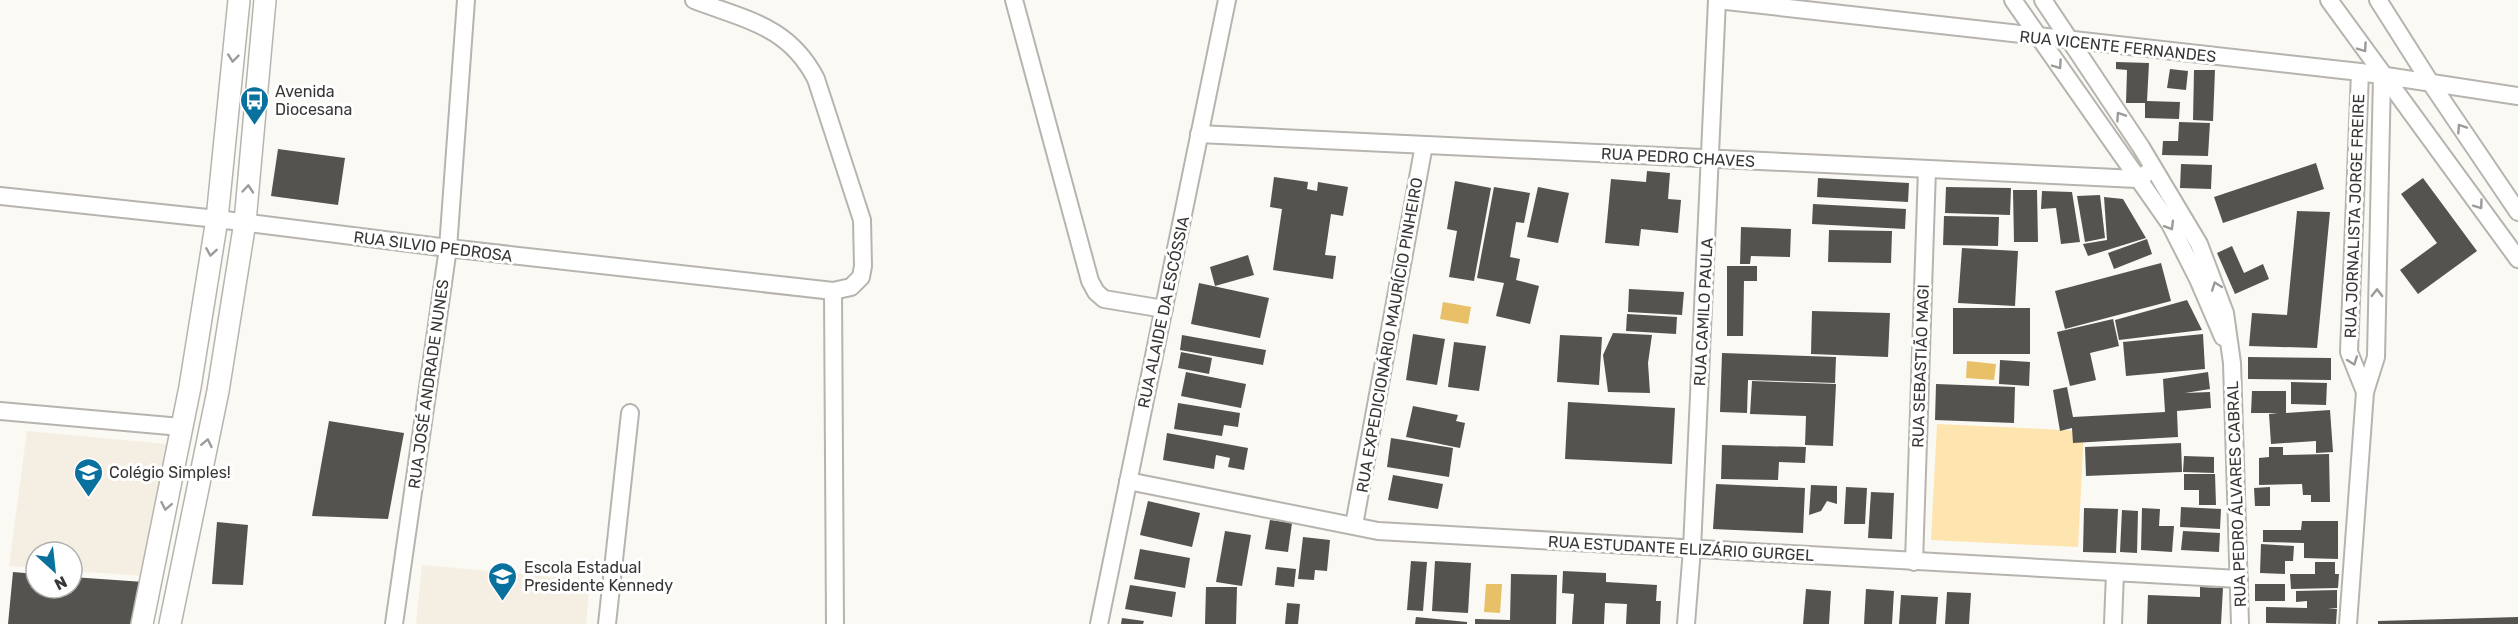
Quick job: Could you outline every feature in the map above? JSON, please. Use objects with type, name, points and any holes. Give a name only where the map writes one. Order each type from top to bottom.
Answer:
[{"type":"street","points":[[142,624],[190,387],[216,219],[239,0]]},
{"type":"street","points":[[170,624],[218,391],[245,222],[265,0]]},
{"type":"street","name":"RUA JOSÉ ANDRADE NUNES","points":[[394,624],[448,248],[466,0]]},
{"type":"street","points":[[694,0],[779,34],[807,61],[816,79],[862,220],[863,266],[861,277],[851,287],[833,291],[835,624]]},
{"type":"street","points":[[1014,0],[1090,280],[1096,292],[1104,299],[1164,309]]},
{"type":"street","name":"RUA ALAIDE DA ESCÓSSIA","points":[[1099,624],[1227,0]]},
{"type":"street","name":"RUA VICENTE FERNANDES","points":[[1717,0],[2360,72],[2518,96]]},
{"type":"street","name":"RUA CAMILO PAULA","points":[[1686,624],[1692,549],[1717,0]]},
{"type":"street","name":"RUA PEDRO ÁLVARES CABRAL","points":[[2013,0],[2170,224],[2198,279],[2232,363]]},
{"type":"street","name":"RUA PEDRO ÁLVARES CABRAL","points":[[2043,0],[2154,169],[2199,244],[2216,283],[2225,313],[2232,363],[2240,624]]},
{"type":"street","points":[[2329,0],[2382,76],[2518,260]]},
{"type":"street","points":[[2378,0],[2518,212]]},
{"type":"street","name":"RUA JORNALISTA JORGE FREIRE","points":[[2360,72],[2349,352],[2365,392]]},
{"type":"street","name":"RUA JORNALISTA JORGE FREIRE","points":[[2349,624],[2365,392],[2376,357],[2382,76]]},
{"type":"street","name":"RUA PEDRO CHAVES","points":[[1199,134],[2138,179]]},
{"type":"street","name":"RUA EXPEDICIONÁRIO MAURÍCIO PINHEIRO","points":[[1354,525],[1424,145]]},
{"type":"street","name":"RUA SEBASTIÃO MAGI","points":[[1914,562],[1927,169]]},
{"type":"street","points":[[2138,179],[2154,169]]},
{"type":"street","name":"RUA SILVIO PEDROSA","points":[[0,196],[245,222],[448,248],[833,291]]},
{"type":"street","points":[[190,387],[218,391]]},
{"type":"street","points":[[0,411],[181,427]]},
{"type":"street","points":[[607,624],[630,413]]},
{"type":"street","name":"RUA ESTUDANTE ELIZÁRIO GURGEL","points":[[1128,481],[1378,531],[2239,579]]},
{"type":"street","points":[[2113,624],[2115,573]]},
{"type":"shaded area","points":[[1443,302],[1471,307],[1468,324],[1440,319]]},
{"type":"shaded area","points":[[1967,361],[1996,364],[1994,380],[1966,378]]},
{"type":"shaded area","points":[[1937,424],[2084,431],[2078,547],[1931,540]]},
{"type":"shaded area","name":"Colégio Simples!","points":[[27,431],[167,444],[144,576],[84,572],[84,540],[24,540],[24,567],[9,566]]},
{"type":"shaded area","name":"Escola Estadual Presidente Kennedy","points":[[422,565],[590,580],[586,624],[416,624]]},
{"type":"shaded area","points":[[1486,584],[1502,584],[1500,613],[1484,612]]},
{"type":"building","points":[[2116,62],[2149,63],[2147,101],[2180,102],[2179,119],[2145,118],[2145,103],[2126,103],[2127,70],[2116,69]]},
{"type":"building","points":[[2170,69],[2188,71],[2186,90],[2167,88]]},
{"type":"building","points":[[2194,70],[2215,70],[2213,121],[2193,120]]},
{"type":"building","points":[[2179,122],[2210,123],[2208,156],[2162,155],[2163,141],[2178,141]]},
{"type":"building","points":[[278,149],[345,158],[338,205],[271,196]]},
{"type":"building","points":[[2316,163],[2324,189],[2223,223],[2214,197]]},
{"type":"building","points":[[2181,164],[2212,165],[2211,189],[2180,188]]},
{"type":"building","points":[[1647,171],[1670,173],[1668,199],[1681,200],[1678,233],[1641,229],[1639,246],[1605,243],[1611,179],[1646,182]]},
{"type":"building","points":[[1274,177],[1308,182],[1307,189],[1317,191],[1318,182],[1348,187],[1343,216],[1331,214],[1325,255],[1336,256],[1333,279],[1273,270],[1282,209],[1270,207]]},
{"type":"building","points":[[1818,178],[1909,183],[1908,202],[1817,197]]},
{"type":"building","points":[[2423,178],[2477,251],[2418,294],[2400,270],[2437,243],[2401,194]]},
{"type":"building","points":[[1455,181],[1491,188],[1474,281],[1449,277],[1457,231],[1447,229]]},
{"type":"building","points":[[1494,187],[1530,193],[1524,223],[1516,222],[1510,257],[1520,259],[1516,280],[1539,286],[1530,324],[1496,316],[1504,283],[1477,278]]},
{"type":"building","points":[[1538,187],[1569,193],[1558,243],[1527,237]]},
{"type":"building","points":[[1946,187],[2011,188],[2010,215],[1945,213]]},
{"type":"building","points":[[2013,190],[2037,190],[2038,242],[2014,242]]},
{"type":"building","points":[[2042,191],[2072,192],[2080,242],[2061,244],[2056,208],[2041,209]]},
{"type":"building","points":[[2100,195],[2105,238],[2085,242],[2077,196]]},
{"type":"building","points":[[2104,197],[2123,199],[2146,238],[2088,256],[2083,244],[2107,240]]},
{"type":"building","points":[[1813,204],[1906,209],[1905,229],[1812,224]]},
{"type":"building","points":[[2297,211],[2330,212],[2317,348],[2249,346],[2252,313],[2287,315]]},
{"type":"building","points":[[1944,216],[1999,217],[1998,246],[1943,245]]},
{"type":"building","points":[[1741,227],[1791,229],[1790,257],[1751,256],[1750,264],[1740,264]]},
{"type":"building","points":[[1829,230],[1892,231],[1891,263],[1828,262]]},
{"type":"building","points":[[2147,239],[2152,254],[2114,269],[2108,253]]},
{"type":"building","points":[[2232,246],[2244,273],[2263,264],[2269,279],[2235,294],[2217,253]]},
{"type":"building","points":[[1962,248],[2018,251],[2015,306],[1958,303]]},
{"type":"building","points":[[1248,255],[1254,275],[1215,286],[1210,267]]},
{"type":"building","points":[[2161,263],[2171,301],[2065,329],[2055,291]]},
{"type":"building","points":[[1727,266],[1757,266],[1757,281],[1744,281],[1743,336],[1727,336]]},
{"type":"building","points":[[1199,283],[1269,298],[1260,338],[1191,324]]},
{"type":"building","points":[[1629,289],[1684,292],[1682,315],[1628,312]]},
{"type":"building","points":[[2187,300],[2202,330],[2119,340],[2115,320]]},
{"type":"building","points":[[1953,308],[2030,308],[2030,354],[1953,354]]},
{"type":"building","points":[[1812,311],[1890,313],[1888,357],[1811,354]]},
{"type":"building","points":[[1627,314],[1677,317],[1676,334],[1626,331]]},
{"type":"building","points":[[2113,319],[2119,346],[2090,353],[2096,380],[2070,386],[2057,332]]},
{"type":"building","points":[[1613,333],[1652,335],[1648,363],[1650,393],[1608,392],[1603,355]]},
{"type":"building","points":[[1413,334],[1445,339],[1437,385],[1406,380]]},
{"type":"building","points":[[2203,334],[2205,369],[2126,376],[2123,342]]},
{"type":"building","points":[[1182,335],[1266,350],[1263,365],[1180,350]]},
{"type":"building","points":[[1560,335],[1602,337],[1599,385],[1557,382]]},
{"type":"building","points":[[1454,342],[1486,346],[1479,391],[1448,387]]},
{"type":"building","points":[[1181,352],[1212,358],[1209,374],[1178,368]]},
{"type":"building","points":[[1722,353],[1836,357],[1835,383],[1748,380],[1747,413],[1720,412]]},
{"type":"building","points":[[2248,357],[2331,358],[2331,380],[2248,379]]},
{"type":"building","points":[[2000,360],[2030,362],[2029,386],[1999,384]]},
{"type":"building","points":[[1186,372],[1246,384],[1241,408],[1181,396]]},
{"type":"building","points":[[2208,372],[2210,389],[2185,393],[2210,392],[2211,408],[2177,411],[2178,437],[2073,443],[2072,428],[2060,431],[2053,390],[2067,387],[2073,417],[2165,412],[2163,379]]},
{"type":"building","points":[[1752,381],[1836,384],[1833,446],[1805,445],[1806,416],[1750,414]]},
{"type":"building","points":[[2291,382],[2327,383],[2326,405],[2291,404]]},
{"type":"building","points":[[1936,384],[2015,387],[2014,423],[1935,420]]},
{"type":"building","points":[[2252,391],[2286,391],[2286,413],[2330,410],[2333,452],[2316,453],[2316,441],[2271,444],[2269,414],[2278,413],[2251,413]]},
{"type":"building","points":[[1568,402],[1675,408],[1672,464],[1565,459]]},
{"type":"building","points":[[1178,403],[1240,413],[1238,427],[1224,425],[1222,436],[1174,429]]},
{"type":"building","points":[[1413,406],[1458,415],[1456,421],[1465,423],[1460,448],[1406,437]]},
{"type":"building","points":[[329,421],[404,433],[388,519],[312,516]]},
{"type":"building","points":[[1167,433],[1248,448],[1244,470],[1228,467],[1230,458],[1216,455],[1214,469],[1163,460]]},
{"type":"building","points":[[1391,438],[1453,448],[1449,477],[1387,467]]},
{"type":"building","points":[[2181,443],[2182,472],[2086,476],[2085,447]]},
{"type":"building","points":[[1722,445],[1806,447],[1805,463],[1779,462],[1778,480],[1721,479]]},
{"type":"building","points":[[2269,447],[2283,447],[2283,455],[2329,454],[2330,502],[2311,502],[2311,495],[2303,495],[2302,484],[2259,485],[2259,458],[2269,457]]},
{"type":"building","points":[[2184,456],[2214,457],[2214,473],[2183,472]]},
{"type":"building","points":[[2184,474],[2215,474],[2216,505],[2199,505],[2199,490],[2184,490]]},
{"type":"building","points":[[1393,475],[1443,484],[1438,509],[1388,500]]},
{"type":"building","points":[[1716,484],[1805,488],[1803,533],[1713,529]]},
{"type":"building","points":[[1811,485],[1837,486],[1837,504],[1827,501],[1821,511],[1809,515]]},
{"type":"building","points":[[1846,487],[1867,488],[1865,524],[1844,524]]},
{"type":"building","points":[[2270,487],[2270,506],[2255,506],[2254,488]]},
{"type":"building","points":[[1871,492],[1894,493],[1892,539],[1868,538]]},
{"type":"building","points":[[1148,501],[1200,513],[1192,547],[1140,535]]},
{"type":"building","points":[[2181,507],[2221,509],[2220,529],[2180,527]]},
{"type":"building","points":[[2084,508],[2118,509],[2116,553],[2083,552]]},
{"type":"building","points":[[2142,508],[2160,509],[2159,526],[2174,526],[2172,552],[2141,550]]},
{"type":"building","points":[[2122,510],[2138,511],[2137,553],[2120,552]]},
{"type":"building","points":[[1270,520],[1292,523],[1288,552],[1265,549]]},
{"type":"building","points":[[2302,521],[2338,521],[2338,559],[2304,558],[2304,543],[2263,542],[2263,530],[2301,530]]},
{"type":"building","points":[[217,522],[248,525],[243,585],[212,584]]},
{"type":"building","points":[[1225,531],[1251,535],[1242,586],[1216,582]]},
{"type":"building","points":[[2183,531],[2220,533],[2219,552],[2181,550]]},
{"type":"building","points":[[1303,537],[1330,540],[1327,571],[1315,570],[1314,580],[1298,579]]},
{"type":"building","points":[[2261,544],[2294,546],[2293,561],[2285,561],[2285,574],[2260,573]]},
{"type":"building","points":[[1140,549],[1190,558],[1185,588],[1134,579]]},
{"type":"building","points":[[1411,561],[1427,562],[1423,611],[1407,610]]},
{"type":"building","points":[[1435,561],[1471,563],[1468,613],[1432,611]]},
{"type":"building","points":[[2315,562],[2335,562],[2335,574],[2339,574],[2338,588],[2291,589],[2290,574],[2315,574]]},
{"type":"building","points":[[1277,567],[1296,569],[1294,587],[1275,585]]},
{"type":"building","points":[[1563,571],[1606,573],[1606,582],[1657,585],[1656,601],[1661,601],[1660,624],[1626,624],[1627,604],[1605,603],[1604,624],[1572,624],[1574,594],[1562,593]]},
{"type":"building","points":[[13,572],[24,573],[24,600],[84,600],[84,578],[144,582],[135,624],[8,624]]},
{"type":"building","points":[[1511,574],[1557,575],[1556,624],[1475,624],[1475,619],[1510,620]]},
{"type":"building","points":[[2255,584],[2285,584],[2285,601],[2255,601]]},
{"type":"building","points":[[1130,585],[1176,592],[1172,617],[1125,609]]},
{"type":"building","points":[[1206,587],[1237,587],[1236,624],[1205,624]]},
{"type":"building","points":[[2200,587],[2223,588],[2221,624],[2147,624],[2148,595],[2200,597]]},
{"type":"building","points":[[1806,589],[1831,591],[1829,624],[1803,624]]},
{"type":"building","points":[[1866,589],[1894,591],[1892,624],[1864,624]]},
{"type":"building","points":[[2337,590],[2337,608],[2328,609],[2337,609],[2336,624],[2266,623],[2266,607],[2307,608],[2307,601],[2296,602],[2296,591]]},
{"type":"building","points":[[1947,592],[1971,593],[1969,624],[1945,624]]},
{"type":"building","points":[[1901,595],[1938,597],[1936,624],[1899,624]]},
{"type":"building","points":[[1287,603],[1300,604],[1298,624],[1285,624]]},
{"type":"building","points":[[1416,617],[1467,622],[1467,624],[1415,624]]},
{"type":"building","points":[[2518,617],[2518,624],[2378,624],[2378,621]]},
{"type":"building","points":[[1122,618],[1144,621],[1143,624],[1121,624]]},
{"type":"place","name":"Avenida Diocesana","points":[[254,126]]},
{"type":"place","name":"Colégio Simples!","points":[[88,498]]},
{"type":"place","name":"Escola Estadual Presidente Kennedy","points":[[503,602]]}]
